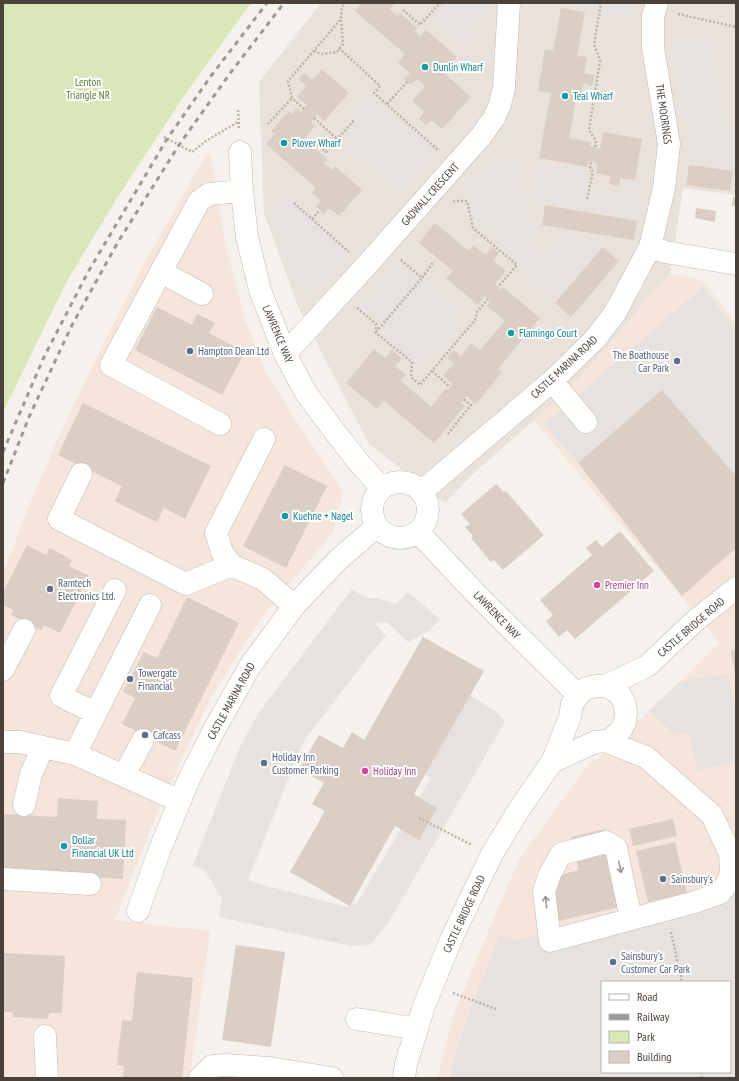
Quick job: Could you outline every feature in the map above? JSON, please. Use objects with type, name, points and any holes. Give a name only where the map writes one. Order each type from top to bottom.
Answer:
[{"type":"street","name":"GADWALL CRESCENT","points":[[285,354],[482,136],[494,118],[500,104],[504,88],[510,3]]},
{"type":"street","name":"THE MOORINGS","points":[[650,247],[664,188],[669,144],[654,48],[652,26],[656,6]]},
{"type":"street","name":"LAWRENCE WAY","points":[[240,152],[242,191],[247,236],[260,290],[285,354],[306,393],[360,464],[382,488]]},
{"type":"street","points":[[220,424],[110,365],[199,201],[209,194],[242,191]]},
{"type":"street","points":[[650,247],[665,252],[736,264]]},
{"type":"street","name":"CASTLE MARINA ROAD","points":[[421,492],[552,380],[595,339],[615,313],[650,247]]},
{"type":"street","points":[[161,272],[202,294]]},
{"type":"street","points":[[552,380],[586,422]]},
{"type":"street","points":[[264,439],[216,533],[222,552],[231,565],[263,579],[294,606]]},
{"type":"street","points":[[81,474],[58,519],[186,584],[231,565]]},
{"type":"street","points":[[397,481],[407,482],[416,487],[426,498],[428,508],[427,518],[418,532],[406,537],[396,538],[387,535],[377,526],[373,519],[371,509],[373,500],[382,488],[397,481]]},
{"type":"street","name":"CASTLE MARINA ROAD","points":[[138,911],[160,849],[189,779],[210,737],[250,666],[294,606],[338,560],[377,526]]},
{"type":"street","name":"LAWRENCE WAY","points":[[418,532],[481,599],[578,695]]},
{"type":"street","name":"CASTLE BRIDGE ROAD","points":[[404,1078],[406,1064],[432,985],[453,935],[492,854],[520,808],[552,762],[570,717],[572,704],[578,695],[587,688],[606,686],[647,666],[695,621],[736,588]]},
{"type":"street","points":[[95,713],[61,696],[115,590]]},
{"type":"street","points":[[76,754],[95,713],[150,605]]},
{"type":"street","points":[[3,670],[24,630]]},
{"type":"street","name":"CASTLE BRIDGE ROAD","points":[[552,762],[600,741],[611,739],[621,730],[625,722],[626,709],[647,666]]},
{"type":"street","points":[[606,686],[620,695],[624,702],[646,757]]},
{"type":"street","points":[[570,717],[575,730],[586,739],[600,741],[646,757],[712,815],[730,854],[731,873],[727,884],[720,893],[695,902],[550,941],[544,891],[550,874],[561,854],[606,842],[616,848],[631,919]]},
{"type":"street","points":[[124,776],[143,740]]},
{"type":"street","points":[[3,742],[20,742],[76,754],[180,800]]},
{"type":"street","points":[[24,805],[31,774],[43,747]]},
{"type":"street","points":[[3,879],[90,884]]},
{"type":"street","points":[[357,1019],[417,1029]]},
{"type":"street","points":[[45,1036],[47,1078]]},
{"type":"street","points":[[200,1078],[212,1066],[226,1065],[269,1068],[304,1076],[332,1078]]},
{"type":"street","points":[[212,1078],[216,1075],[269,1078]]},
{"type":"path","points":[[314,51],[321,54],[337,52],[343,44],[341,19],[342,7],[345,3]]},
{"type":"path","points":[[403,10],[420,25],[439,4],[442,3]]},
{"type":"path","points":[[595,148],[596,141],[589,130],[600,61],[594,44],[601,3]]},
{"type":"path","points":[[656,6],[736,26]]},
{"type":"path","points":[[304,109],[292,98],[288,81],[341,19]]},
{"type":"path","points":[[339,48],[380,86],[374,93],[455,165]]},
{"type":"path","points":[[387,104],[407,82]]},
{"type":"path","points":[[268,124],[292,98]]},
{"type":"path","points":[[314,118],[337,139]]},
{"type":"path","points":[[314,141],[326,152],[355,119]]},
{"type":"path","points":[[164,137],[192,152],[206,140],[238,122]]},
{"type":"path","points":[[587,199],[592,172],[590,167],[591,162]]},
{"type":"path","points":[[436,186],[452,201],[467,201],[473,228],[517,265],[498,287]]},
{"type":"path","points":[[294,202],[365,267]]},
{"type":"path","points":[[312,219],[320,210]]},
{"type":"path","points":[[384,245],[422,278]]},
{"type":"path","points":[[376,333],[422,278],[434,261]]},
{"type":"path","points":[[340,293],[376,324],[376,333]]},
{"type":"path","points":[[376,333],[412,362],[411,376],[420,385],[475,320],[477,312],[488,299]]},
{"type":"path","points":[[432,371],[450,387]]},
{"type":"path","points":[[448,434],[471,405],[464,399]]},
{"type":"path","points":[[419,818],[461,839]]},
{"type":"path","points":[[666,910],[682,981]]},
{"type":"path","points":[[432,985],[496,1009]]},
{"type":"shaded area","points":[[321,3],[736,3],[736,195],[683,188],[670,274],[652,291],[632,318],[569,389],[474,473],[445,503],[369,444],[299,309],[264,213],[259,82]]},
{"type":"shaded area","points":[[445,3],[489,3],[463,42],[434,17],[446,4]]},
{"type":"shaded area","points":[[558,3],[636,3],[633,18]]},
{"type":"shaded area","points":[[709,42],[723,128],[736,131],[736,167],[689,161],[692,130],[687,130],[673,43]]},
{"type":"shaded area","points":[[371,95],[434,151],[397,192],[340,141],[352,127],[347,122]]},
{"type":"shaded area","points":[[207,153],[211,156],[226,247],[245,319],[266,373],[343,491],[333,533],[268,609],[211,697],[160,806],[115,920],[210,931],[190,1078],[3,1078],[3,574],[53,449],[110,330],[143,266]]},
{"type":"shaded area","points":[[515,157],[534,233],[518,238],[541,258],[563,234],[603,246],[553,303],[526,278],[530,272],[498,244],[494,223],[478,227],[466,178],[482,175],[480,168]]},
{"type":"shaded area","points":[[540,163],[589,171],[587,188],[622,193],[625,180],[642,182],[636,218],[534,201]]},
{"type":"shaded area","points":[[286,198],[347,253],[311,292],[293,280],[271,217]]},
{"type":"shaded area","points":[[397,263],[422,283],[425,280],[458,307],[448,320],[459,329],[438,355],[427,346],[416,361],[381,332],[379,322],[361,307]]},
{"type":"shaded area","points":[[670,274],[697,279],[705,283],[736,325],[736,1078],[438,1078],[446,1042],[455,1012],[519,860],[589,763],[598,759],[720,643],[534,420],[569,389],[632,318],[652,291]]},
{"type":"shaded area","name":"The Boathouse Car Park","points":[[703,287],[736,331],[736,476],[662,391],[578,463],[544,425]]},
{"type":"shaded area","name":"Holiday Inn Customer Parking","points":[[352,589],[366,598],[378,598],[396,604],[408,592],[440,619],[429,631],[408,642],[387,622],[374,623],[386,636],[375,648],[306,738],[248,880],[347,907],[357,903],[431,778],[425,774],[470,695],[498,713],[505,722],[388,923],[370,945],[351,946],[219,917],[222,899],[205,870],[193,865],[240,747],[258,714]]},
{"type":"shaded area","points":[[728,674],[736,714],[736,762],[698,770],[689,732],[676,735],[649,711],[679,684],[691,679]]},
{"type":"shaded area","name":"Sainsbury's Customer Car Park","points":[[736,874],[736,1078],[449,1078],[466,1021],[500,935],[515,941],[695,897]]},
{"type":"green space","name":"Lenton Triangle NR","points":[[3,3],[251,3],[184,96],[117,198],[67,281],[3,412]]},
{"type":"building","name":"Dunlin Wharf","points":[[362,3],[395,3],[390,9],[397,16],[400,13],[417,28],[414,30],[420,36],[426,30],[457,57],[443,72],[471,97],[442,129],[431,120],[426,125],[419,119],[424,112],[412,101],[425,86],[417,79],[411,85],[404,79],[410,73],[398,63],[405,54],[355,11]]},
{"type":"building","name":"Teal Wharf","points":[[561,8],[585,12],[577,56],[587,57],[584,73],[595,75],[592,86],[583,84],[580,99],[576,98],[569,138],[591,142],[590,146],[600,149],[603,132],[642,139],[635,180],[620,178],[619,186],[609,184],[611,176],[596,173],[597,163],[589,161],[587,167],[539,158],[551,93],[538,91],[545,49],[553,51]]},
{"type":"building","name":"Plover Wharf","points":[[322,69],[349,93],[324,121],[317,114],[311,122],[315,126],[301,143],[308,149],[311,145],[328,160],[324,163],[332,170],[335,166],[362,190],[339,216],[329,208],[324,214],[316,207],[321,201],[312,193],[316,188],[266,144],[275,134],[271,131],[289,111],[292,114],[297,108],[301,112],[307,105],[297,97],[306,86],[298,79],[304,73],[312,80]]},
{"type":"building","points":[[689,165],[733,171],[730,191],[686,185]]},
{"type":"building","points":[[733,197],[736,197],[736,206],[732,206]]},
{"type":"building","points":[[545,205],[637,221],[634,240],[542,225]]},
{"type":"building","points":[[696,208],[716,211],[715,222],[695,218]]},
{"type":"building","name":"Flamingo Court","points":[[435,223],[469,251],[474,245],[485,255],[492,247],[499,253],[493,260],[506,271],[495,284],[501,290],[503,287],[540,318],[498,369],[502,372],[476,404],[466,396],[461,402],[465,406],[434,443],[384,401],[377,409],[346,383],[374,349],[385,358],[392,350],[402,359],[395,366],[406,375],[401,381],[431,407],[446,388],[448,390],[453,384],[443,376],[454,363],[447,358],[454,350],[461,356],[471,343],[480,350],[505,321],[487,306],[491,302],[485,296],[478,305],[446,278],[453,271],[419,243]]},
{"type":"building","points":[[603,247],[619,261],[571,317],[555,303]]},
{"type":"building","name":"Hampton Dean Ltd","points":[[157,307],[192,325],[197,314],[215,323],[209,333],[245,352],[222,395],[135,350]]},
{"type":"building","name":"Premier Inn","points":[[662,390],[736,476],[736,548],[682,596],[578,463]]},
{"type":"building","points":[[83,403],[211,466],[185,519],[164,508],[157,522],[134,511],[115,501],[122,486],[58,455]]},
{"type":"building","name":"Kuehne + Nagel","points":[[285,465],[327,486],[286,568],[243,546]]},
{"type":"building","points":[[496,484],[504,492],[506,491],[544,535],[503,570],[494,560],[491,562],[471,538],[473,536],[465,527],[470,524],[461,514]]},
{"type":"building","name":"Premier Inn","points":[[620,531],[654,571],[575,639],[567,630],[559,637],[546,621],[553,615],[540,600],[592,555],[586,548],[596,540],[602,547]]},
{"type":"building","points":[[27,545],[46,555],[50,548],[72,560],[69,566],[89,576],[60,633],[44,625],[41,630],[11,615],[13,610],[3,605],[3,592]]},
{"type":"building","points":[[187,597],[239,623],[175,751],[122,724],[135,698],[123,692],[144,652],[157,658]]},
{"type":"building","name":"Holiday Inn","points":[[423,637],[484,671],[414,794],[437,808],[419,840],[395,826],[350,906],[290,872],[325,811],[312,804],[324,783],[299,769],[319,735],[343,748],[352,732],[364,740]]},
{"type":"building","points":[[736,650],[736,674],[735,674],[731,651]]},
{"type":"building","name":"Dollar Financial UK Ltd","points":[[58,798],[98,801],[97,819],[126,820],[123,879],[3,872],[3,814],[57,817]]},
{"type":"building","points":[[673,819],[677,836],[633,846],[629,829]]},
{"type":"building","points":[[605,829],[623,906],[559,921],[549,878],[579,870],[571,837]]},
{"type":"building","name":"Sainsbury's","points":[[675,842],[687,893],[648,902],[636,851]]},
{"type":"building","points":[[236,945],[285,952],[271,1047],[222,1040]]},
{"type":"building","points":[[3,953],[65,956],[62,1013],[49,1013],[48,1019],[13,1017],[13,1012],[3,1012]]},
{"type":"building","points":[[137,972],[193,978],[182,1078],[123,1078],[124,1066],[117,1065],[122,1020],[132,1021]]},
{"type":"railway","points":[[3,452],[44,357],[88,272],[167,139],[211,76],[267,3]]},
{"type":"railway","points":[[3,483],[29,417],[72,325],[118,242],[179,145],[231,72],[284,3]]},
{"type":"place","name":"Dunlin Wharf","points":[[425,67]]},
{"type":"place","name":"Teal Wharf","points":[[565,96]]},
{"type":"place","name":"Plover Wharf","points":[[284,143]]},
{"type":"place","name":"Flamingo Court","points":[[511,333]]},
{"type":"place","name":"Hampton Dean Ltd","points":[[190,351]]},
{"type":"place","name":"The Boathouse Car Park","points":[[677,361]]},
{"type":"place","name":"Kuehne + Nagel","points":[[285,516]]},
{"type":"place","name":"Premier Inn","points":[[597,585]]},
{"type":"place","name":"Ramtech Electronics Ltd.","points":[[50,589]]},
{"type":"place","name":"Towergate Financial","points":[[130,679]]},
{"type":"place","name":"Cafcass","points":[[145,735]]},
{"type":"place","name":"Holiday Inn Customer Parking","points":[[264,763]]},
{"type":"place","name":"Holiday Inn","points":[[365,771]]},
{"type":"place","name":"Dollar Financial UK Ltd","points":[[64,846]]},
{"type":"place","name":"Sainsbury's","points":[[663,879]]},
{"type":"place","name":"Sainsbury's Customer Car Park","points":[[613,962]]}]
